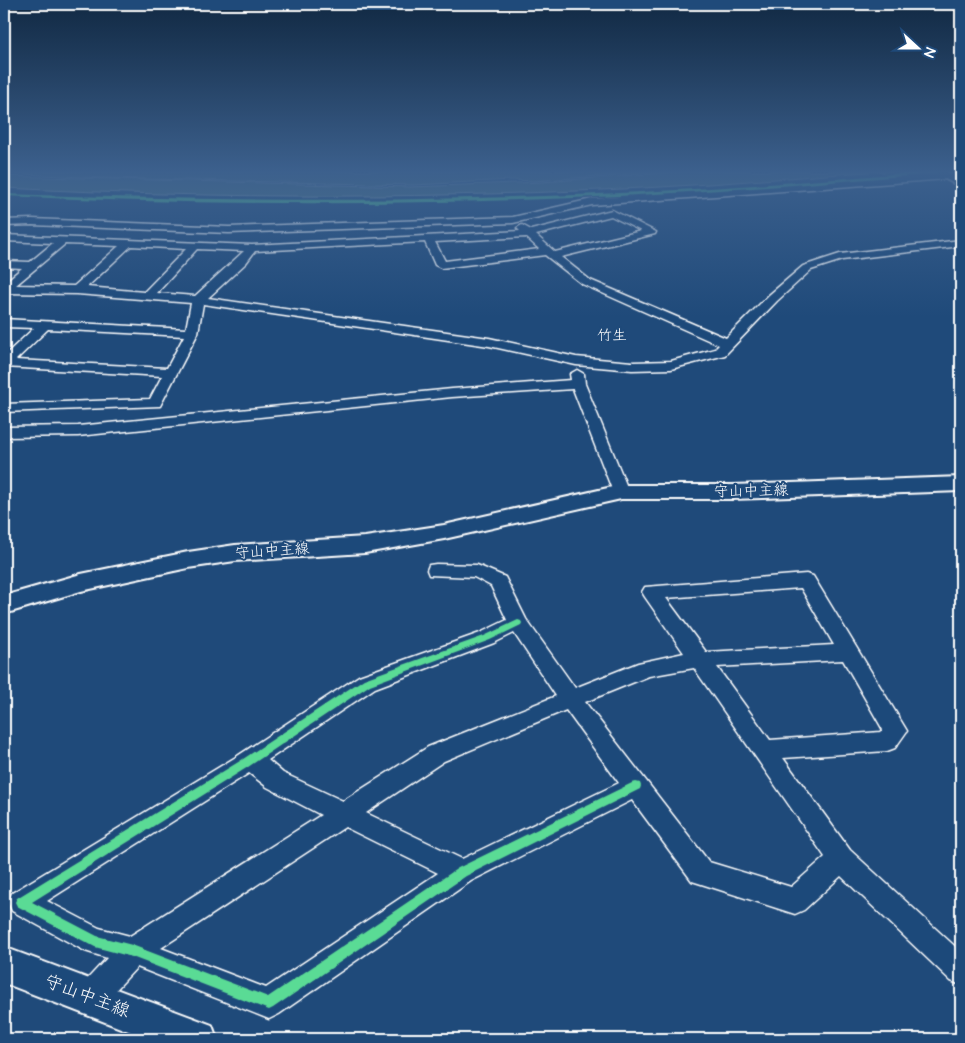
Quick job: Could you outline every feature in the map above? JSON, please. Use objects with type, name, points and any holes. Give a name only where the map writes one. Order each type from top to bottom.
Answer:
[{"type":"main road","name":"守山中主線","points":[[4,605],[81,583],[188,560],[235,553],[365,545],[444,532],[620,492],[732,492],[961,484]]},
{"type":"main road","name":"守山中主線","points":[[4,589],[188,546],[236,537],[361,532],[542,509]]},
{"type":"main road","name":"守山中主線","points":[[4,965],[198,1039]]},
{"type":"street","points":[[4,223],[32,222],[269,230],[513,220],[550,254],[586,282],[728,344]]},
{"type":"street","points":[[4,238],[252,248],[529,234],[586,220]]},
{"type":"street","points":[[429,240],[441,265],[550,254],[651,232],[626,220]]},
{"type":"street","points":[[161,244],[174,228]]},
{"type":"street","points":[[5,288],[63,240]]},
{"type":"street","points":[[76,290],[128,243]]},
{"type":"street","points":[[5,288],[76,290],[198,300],[489,342],[576,361],[632,366],[671,364],[720,352],[773,298],[807,268],[840,258],[961,243]]},
{"type":"street","points":[[148,295],[194,246]]},
{"type":"street","points":[[4,408],[155,403],[192,333],[198,300],[242,261],[252,248]]},
{"type":"street","points":[[4,264],[33,265]]},
{"type":"street","points":[[4,323],[192,333]]},
{"type":"street","points":[[4,363],[45,325]]},
{"type":"street","points":[[576,361],[578,384],[620,492]]},
{"type":"street","points":[[4,363],[172,372]]},
{"type":"street","points":[[4,432],[78,431],[452,393],[578,384]]},
{"type":"street","points":[[436,570],[477,571],[498,582],[518,624],[571,700],[701,872],[795,901],[840,859]]},
{"type":"street","points":[[764,750],[887,742],[896,730],[806,581],[652,592],[840,859],[961,971]]},
{"type":"street","points":[[518,624],[487,638],[367,682],[250,760],[21,902],[95,941],[132,951],[269,1004],[462,872],[636,786]]},
{"type":"street","points":[[90,997],[132,951],[436,754],[645,669],[681,661],[848,652]]},
{"type":"street","points":[[250,760],[275,780],[462,872]]},
{"type":"cycle path","points":[[518,623],[487,638],[367,682],[244,764],[21,902],[95,941],[132,951],[269,1004],[462,872],[636,786]]},
{"type":"district","name":"竹生","points":[[612,335]]}]
